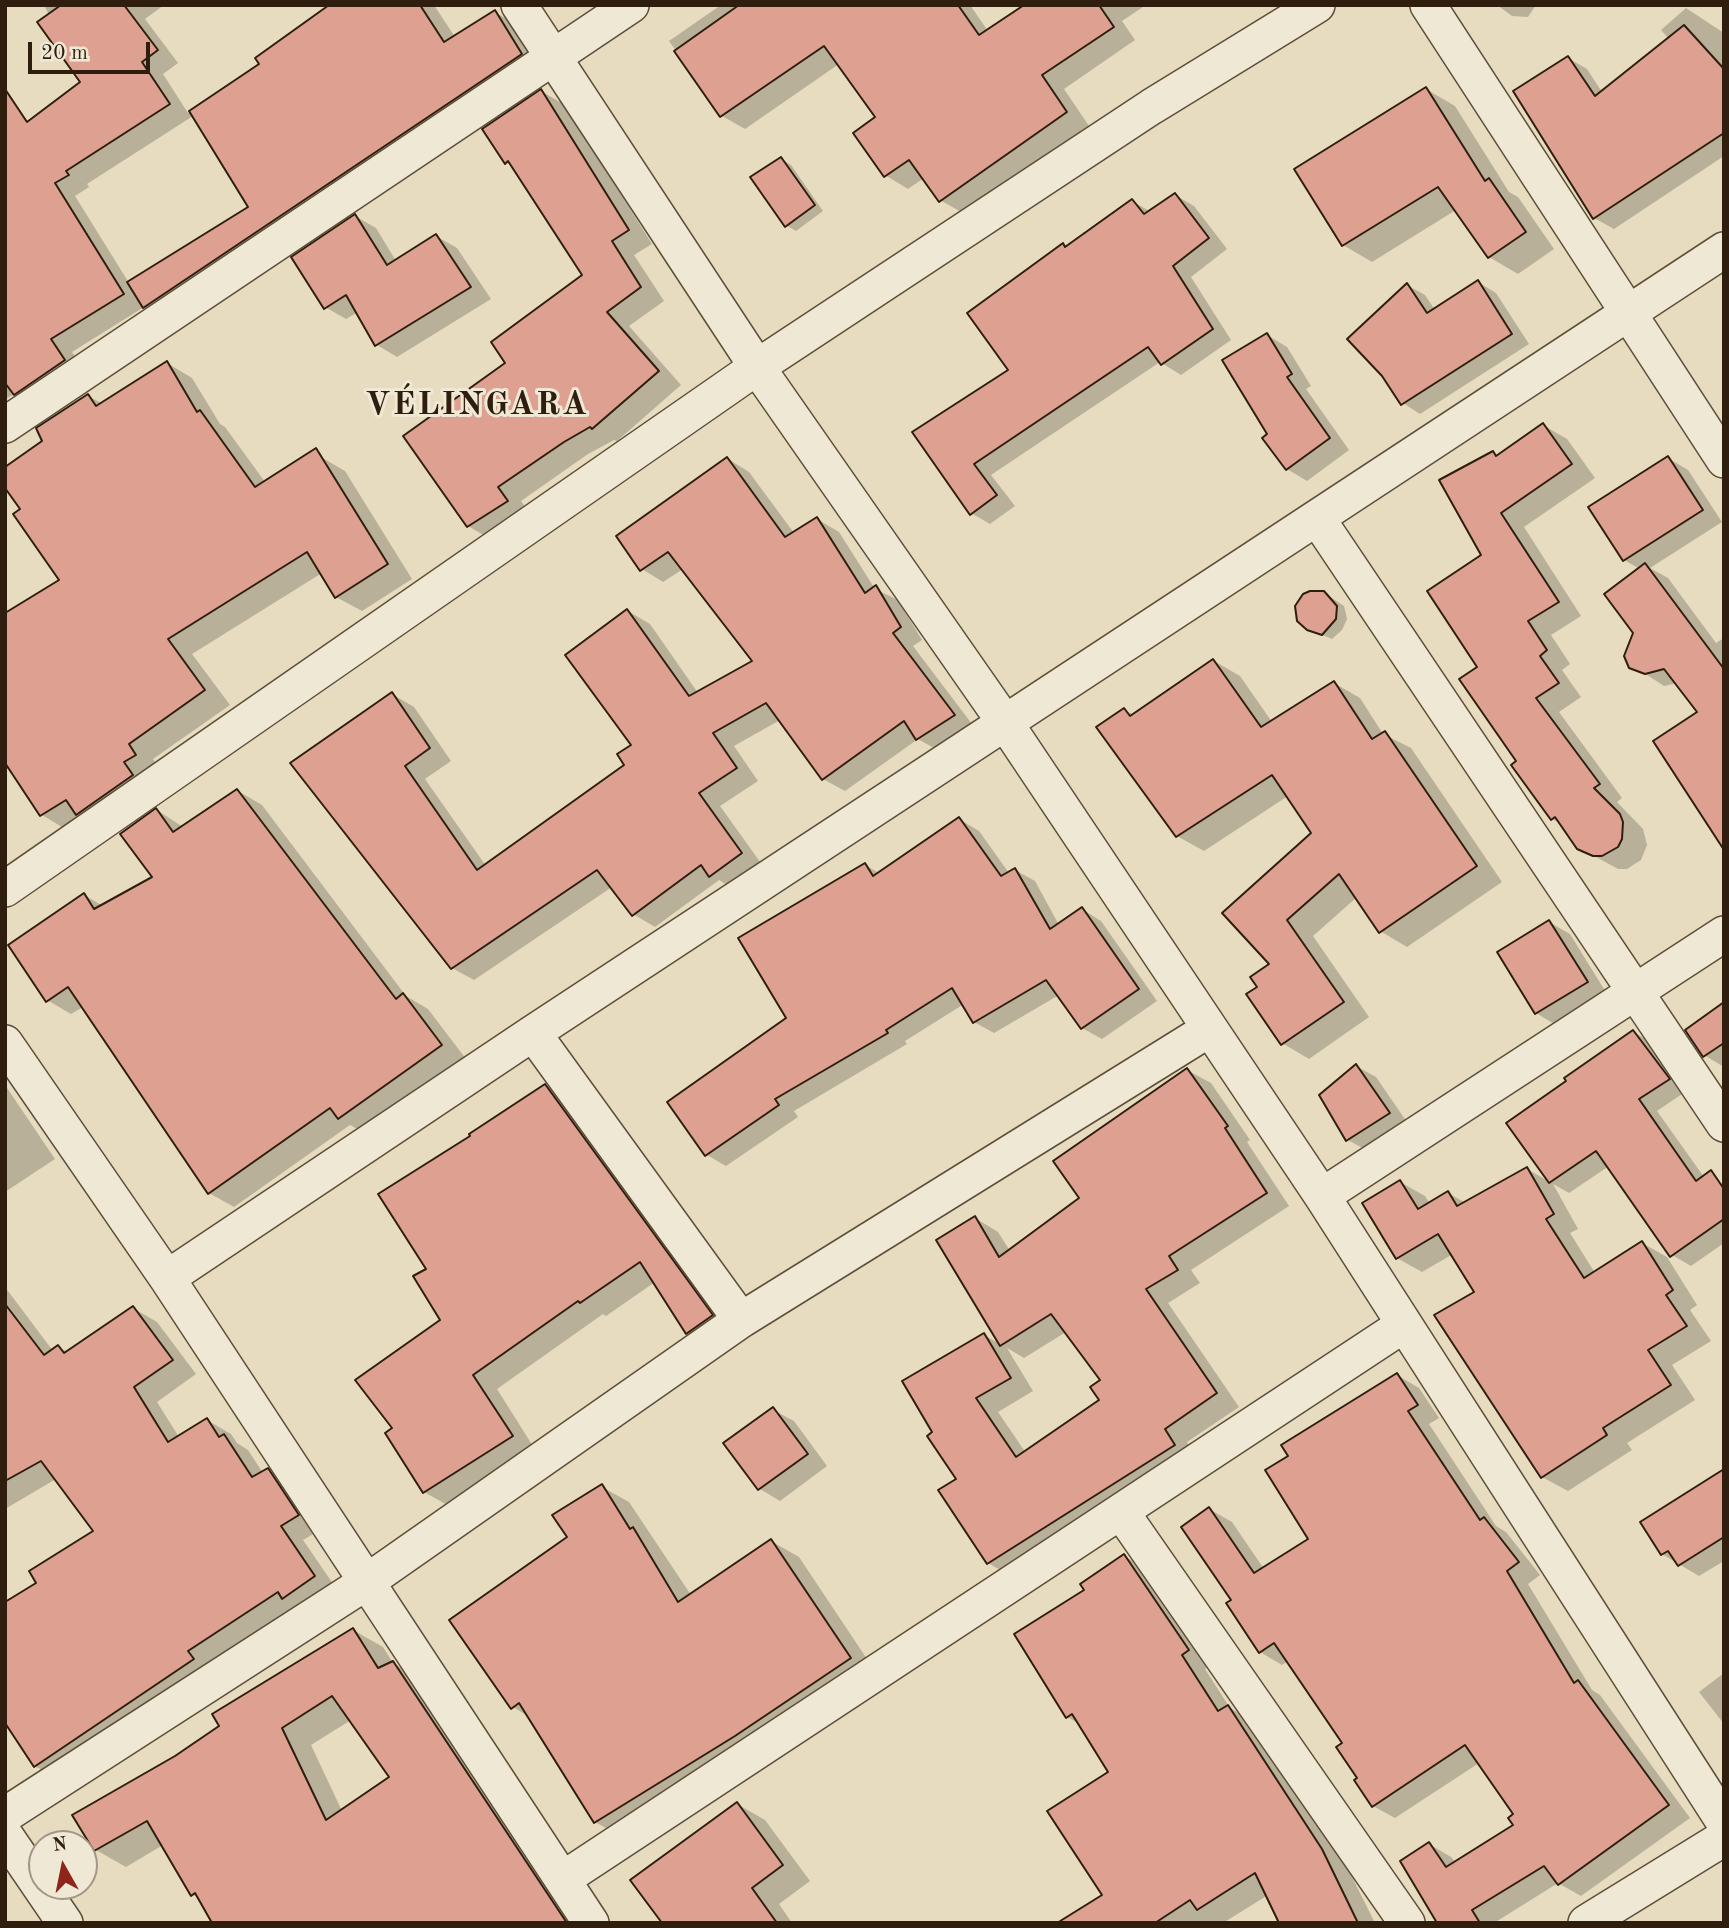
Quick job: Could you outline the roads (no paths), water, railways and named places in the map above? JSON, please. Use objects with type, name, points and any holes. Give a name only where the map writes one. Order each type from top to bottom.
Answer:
[{"type":"street","points":[[519,5],[757,367],[1006,724],[1208,1030],[1322,1196],[1402,1326],[1724,1822]]},
{"type":"street","points":[[5,425],[631,5]]},
{"type":"street","points":[[5,890],[757,367],[1151,107],[1317,5]]},
{"type":"street","points":[[1429,5],[1724,460]]},
{"type":"street","points":[[167,1278],[533,1033],[1724,250]]},
{"type":"street","points":[[1317,518],[1724,1124]]},
{"type":"street","points":[[1322,1196],[1638,993],[1724,934]]},
{"type":"street","points":[[5,1815],[365,1583],[741,1320],[1208,1030]]},
{"type":"street","points":[[533,1033],[741,1320]]},
{"type":"street","points":[[5,1042],[167,1278],[591,1923]]},
{"type":"street","points":[[563,1879],[1402,1326]]},
{"type":"street","points":[[1122,1513],[1408,1923]]},
{"type":"street","points":[[5,1835],[65,1923]]},
{"type":"street","points":[[1586,1923],[1724,1838]]},
{"type":"district","name":"VÉLINGARA","points":[[477,405]]}]
